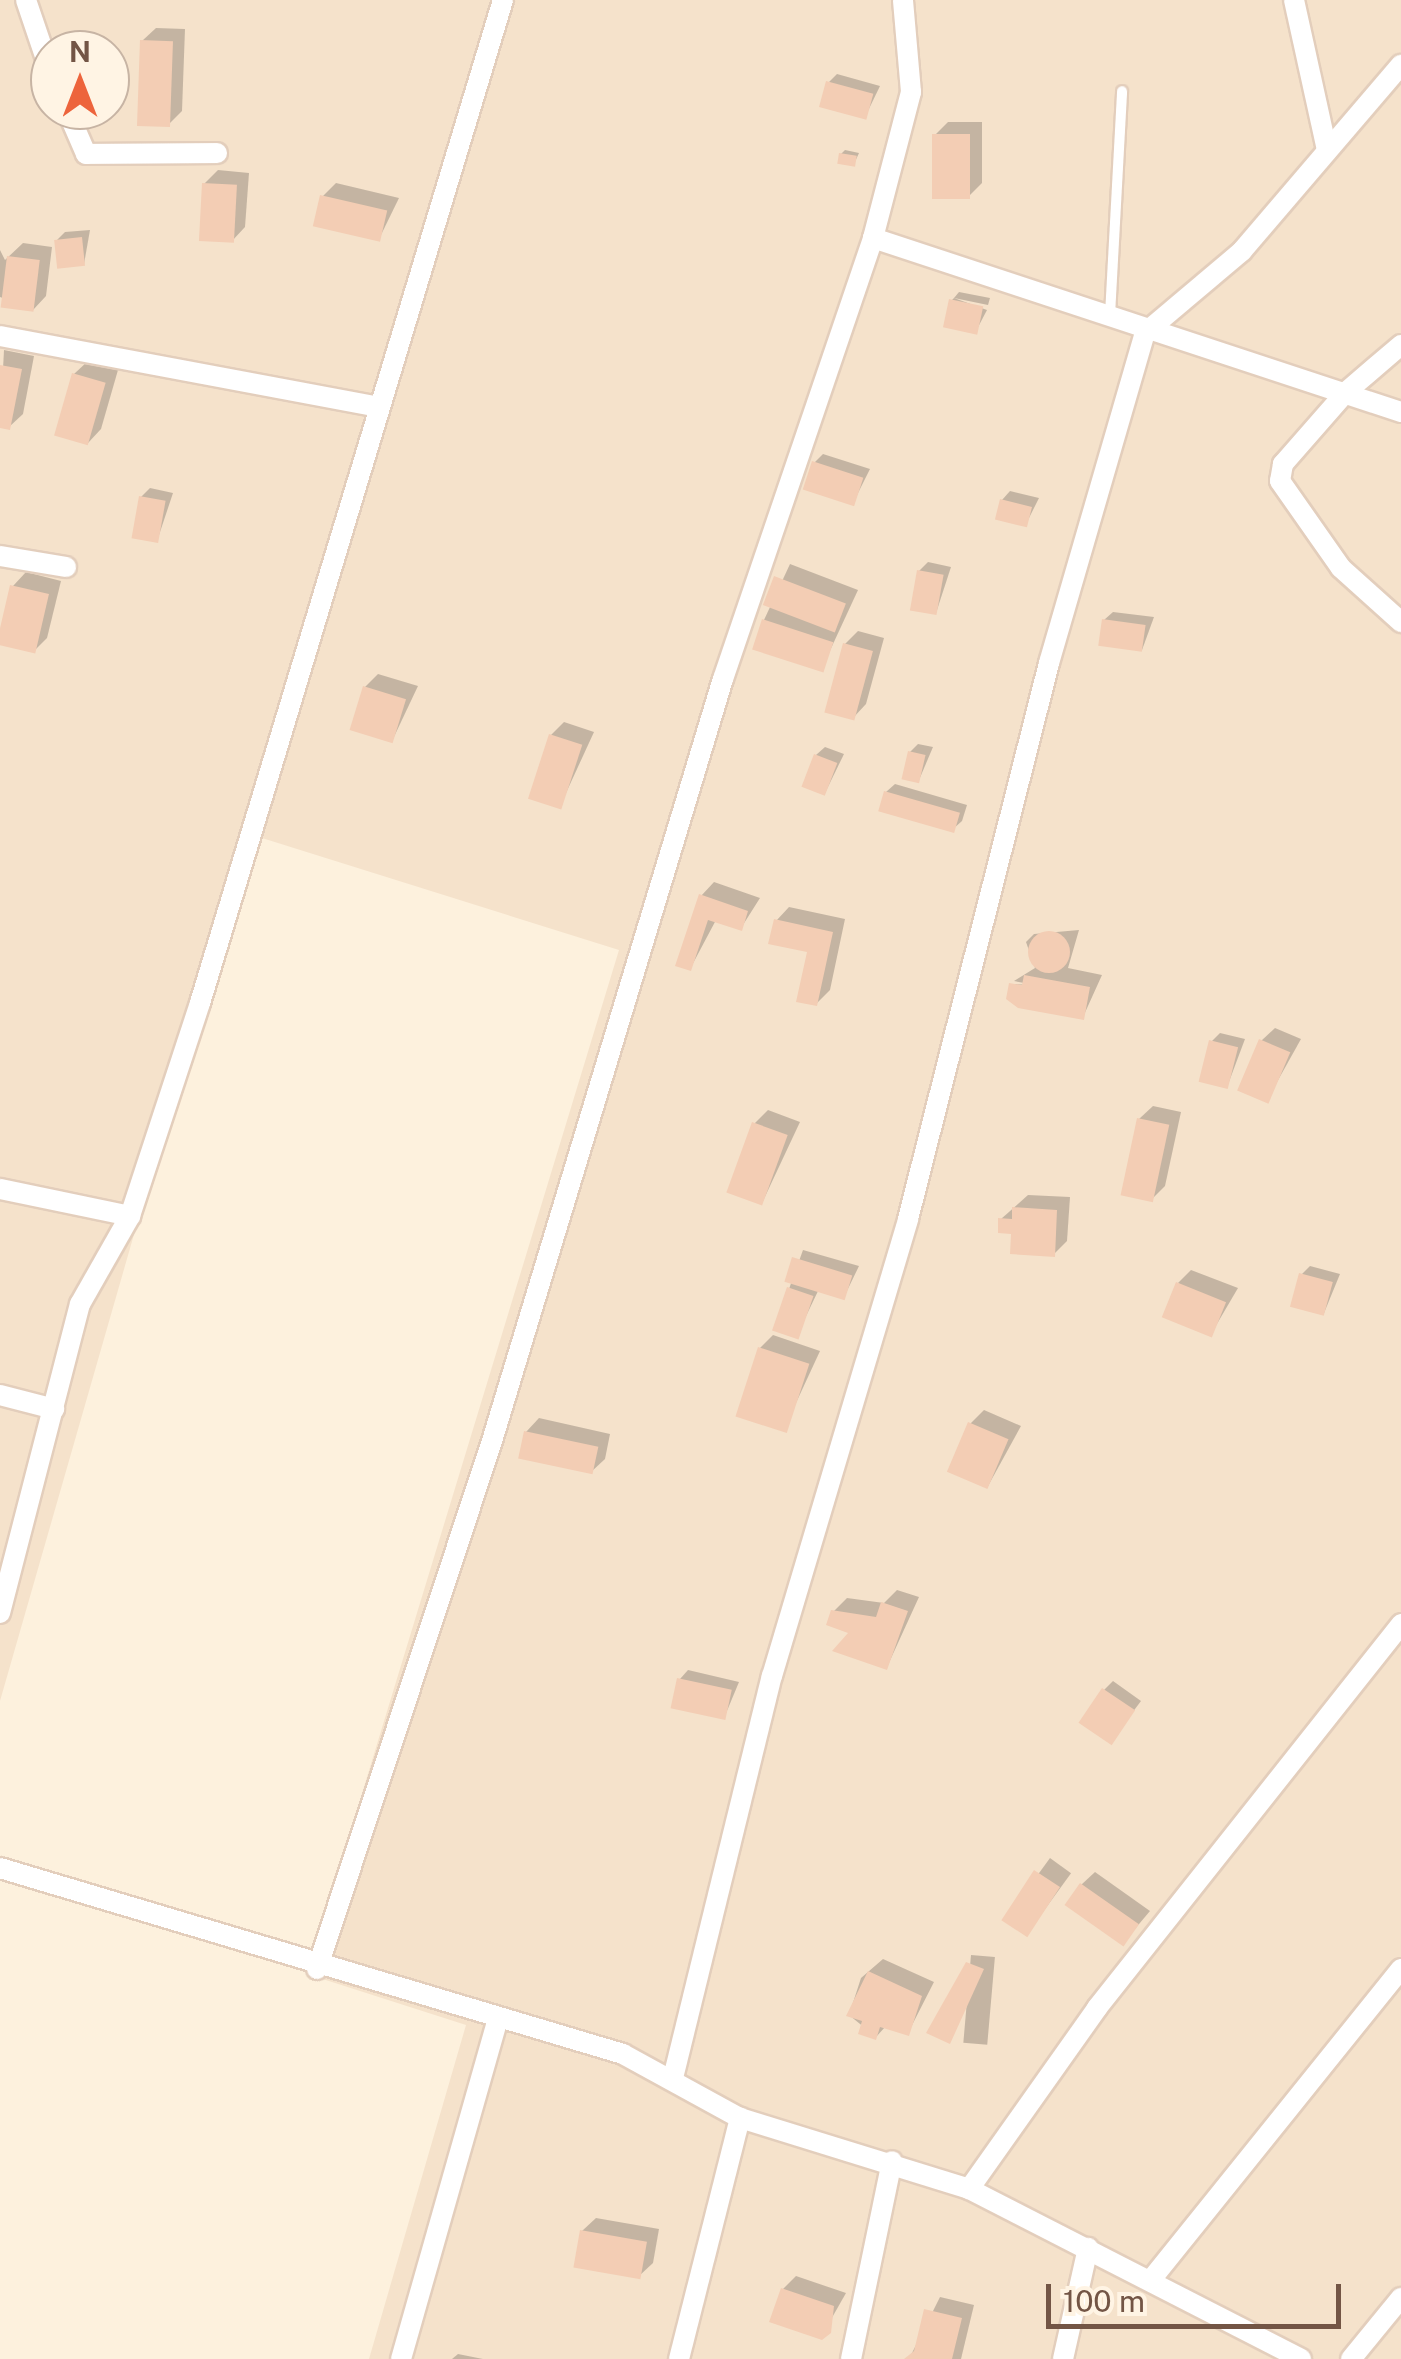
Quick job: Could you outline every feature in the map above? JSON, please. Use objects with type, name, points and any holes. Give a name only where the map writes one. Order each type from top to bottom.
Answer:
[{"type":"street","points":[[26,0],[36,30]]},
{"type":"street","points":[[0,1613],[80,1304],[130,1216],[503,0]]},
{"type":"street","points":[[317,1969],[492,1441],[723,679],[873,238],[911,92],[904,0]]},
{"type":"street","points":[[1294,0],[1326,150]]},
{"type":"street","points":[[674,2074],[772,1676],[908,1219],[1049,664],[1145,333],[1242,251],[1401,65]]},
{"type":"street","points":[[76,130],[86,154],[217,153]]},
{"type":"street","points":[[873,238],[1110,315],[1145,333],[1401,412]]},
{"type":"street","points":[[0,336],[379,408]]},
{"type":"street","points":[[1401,344],[1346,392],[1283,464],[1280,482],[1341,568],[1401,622]]},
{"type":"street","points":[[0,556],[66,567]]},
{"type":"street","points":[[0,1189],[130,1216]]},
{"type":"street","points":[[0,1395],[54,1409]]},
{"type":"street","points":[[969,2189],[1096,2008],[1401,1624]]},
{"type":"street","points":[[0,1868],[317,1969],[674,2074],[740,2118],[892,2161],[969,2189],[1154,2276],[1272,2352],[1301,2359]]},
{"type":"street","points":[[1154,2276],[1401,1969]]},
{"type":"street","points":[[400,2359],[497,2022]]},
{"type":"street","points":[[679,2359],[740,2118]]},
{"type":"street","points":[[851,2359],[892,2161]]},
{"type":"street","points":[[1063,2359],[1088,2248]]},
{"type":"street","points":[[1352,2359],[1401,2298]]},
{"type":"lane","points":[[1110,315],[1122,91]]},
{"type":"shaded area","points":[[0,0],[1401,0],[1401,2359],[369,2359],[466,2025],[307,1974],[619,950],[249,834],[0,1701]]},
{"type":"building","points":[[140,40],[173,41],[170,127],[137,126]]},
{"type":"building","points":[[826,81],[873,94],[866,120],[819,107]]},
{"type":"building","points":[[932,134],[970,134],[970,199],[932,199]]},
{"type":"building","points":[[839,153],[857,156],[855,167],[837,164]]},
{"type":"building","points":[[202,183],[237,185],[234,243],[199,241]]},
{"type":"building","points":[[320,195],[387,211],[380,242],[313,226]]},
{"type":"building","points":[[82,237],[85,266],[57,269],[54,240]]},
{"type":"building","points":[[7,256],[40,260],[33,312],[1,308]]},
{"type":"building","points":[[949,299],[983,306],[977,335],[943,327]]},
{"type":"building","points":[[0,365],[22,369],[10,430],[0,428]]},
{"type":"building","points":[[72,373],[106,383],[88,445],[54,435]]},
{"type":"building","points":[[812,461],[863,478],[854,506],[803,490]]},
{"type":"building","points":[[139,496],[166,501],[158,543],[132,538]]},
{"type":"building","points":[[1000,499],[1032,507],[1027,527],[995,519]]},
{"type":"building","points":[[917,570],[944,575],[936,615],[910,610]]},
{"type":"building","points":[[774,576],[846,604],[835,633],[763,605]]},
{"type":"building","points":[[10,585],[49,594],[35,653],[0,645]]},
{"type":"building","points":[[762,619],[833,642],[823,673],[752,649]]},
{"type":"building","points":[[1102,619],[1146,625],[1142,652],[1098,646]]},
{"type":"building","points":[[843,643],[873,651],[854,721],[824,713]]},
{"type":"building","points":[[363,686],[406,699],[393,743],[350,730]]},
{"type":"building","points":[[549,734],[582,745],[561,809],[528,799]]},
{"type":"building","points":[[908,751],[926,755],[919,783],[901,779]]},
{"type":"building","points":[[814,754],[837,763],[825,796],[801,787]]},
{"type":"building","points":[[884,791],[960,813],[954,833],[878,811]]},
{"type":"building","points":[[699,894],[748,911],[742,931],[708,920],[691,971],[675,966]]},
{"type":"building","points":[[774,919],[833,932],[817,1006],[796,1002],[807,952],[768,944]]},
{"type":"building","points":[[1049,931],[1064,937],[1070,952],[1064,967],[1049,973],[1034,967],[1028,952],[1034,937]]},
{"type":"building","points":[[1024,975],[1090,987],[1084,1020],[1018,1008],[1006,999],[1009,983],[1022,985]]},
{"type":"building","points":[[1259,1039],[1290,1052],[1268,1104],[1237,1091]]},
{"type":"building","points":[[1209,1040],[1238,1047],[1228,1089],[1199,1082]]},
{"type":"building","points":[[1137,1118],[1169,1125],[1153,1202],[1121,1195]]},
{"type":"building","points":[[752,1122],[788,1135],[762,1205],[726,1192]]},
{"type":"building","points":[[1012,1207],[1057,1210],[1055,1257],[1010,1254],[1011,1234],[998,1233],[998,1218],[1012,1219]]},
{"type":"building","points":[[792,1257],[852,1275],[845,1300],[784,1282]]},
{"type":"building","points":[[1299,1273],[1333,1282],[1324,1316],[1290,1307]]},
{"type":"building","points":[[1176,1282],[1226,1302],[1212,1337],[1162,1317]]},
{"type":"building","points":[[787,1287],[813,1296],[798,1340],[772,1330]]},
{"type":"building","points":[[758,1347],[809,1364],[787,1433],[735,1416]]},
{"type":"building","points":[[968,1422],[1009,1439],[987,1489],[947,1472]]},
{"type":"building","points":[[524,1431],[598,1447],[593,1474],[518,1458]]},
{"type":"building","points":[[881,1602],[908,1611],[887,1670],[832,1651],[848,1633],[826,1625],[831,1610],[876,1617]]},
{"type":"building","points":[[677,1678],[732,1690],[725,1720],[671,1708]]},
{"type":"building","points":[[1102,1688],[1135,1710],[1112,1745],[1079,1723]]},
{"type":"building","points":[[1034,1870],[1060,1887],[1027,1937],[1001,1920]]},
{"type":"building","points":[[1080,1883],[1139,1924],[1123,1946],[1065,1905]]},
{"type":"building","points":[[966,1962],[984,1969],[950,2044],[926,2033]]},
{"type":"building","points":[[868,1971],[922,1996],[909,2036],[880,2027],[876,2040],[858,2034],[862,2021],[846,2016]]},
{"type":"building","points":[[580,2230],[647,2242],[640,2279],[573,2267]]},
{"type":"building","points":[[781,2288],[834,2306],[831,2333],[822,2340],[769,2322]]},
{"type":"building","points":[[924,2309],[962,2318],[952,2359],[904,2359],[914,2351]]}]
